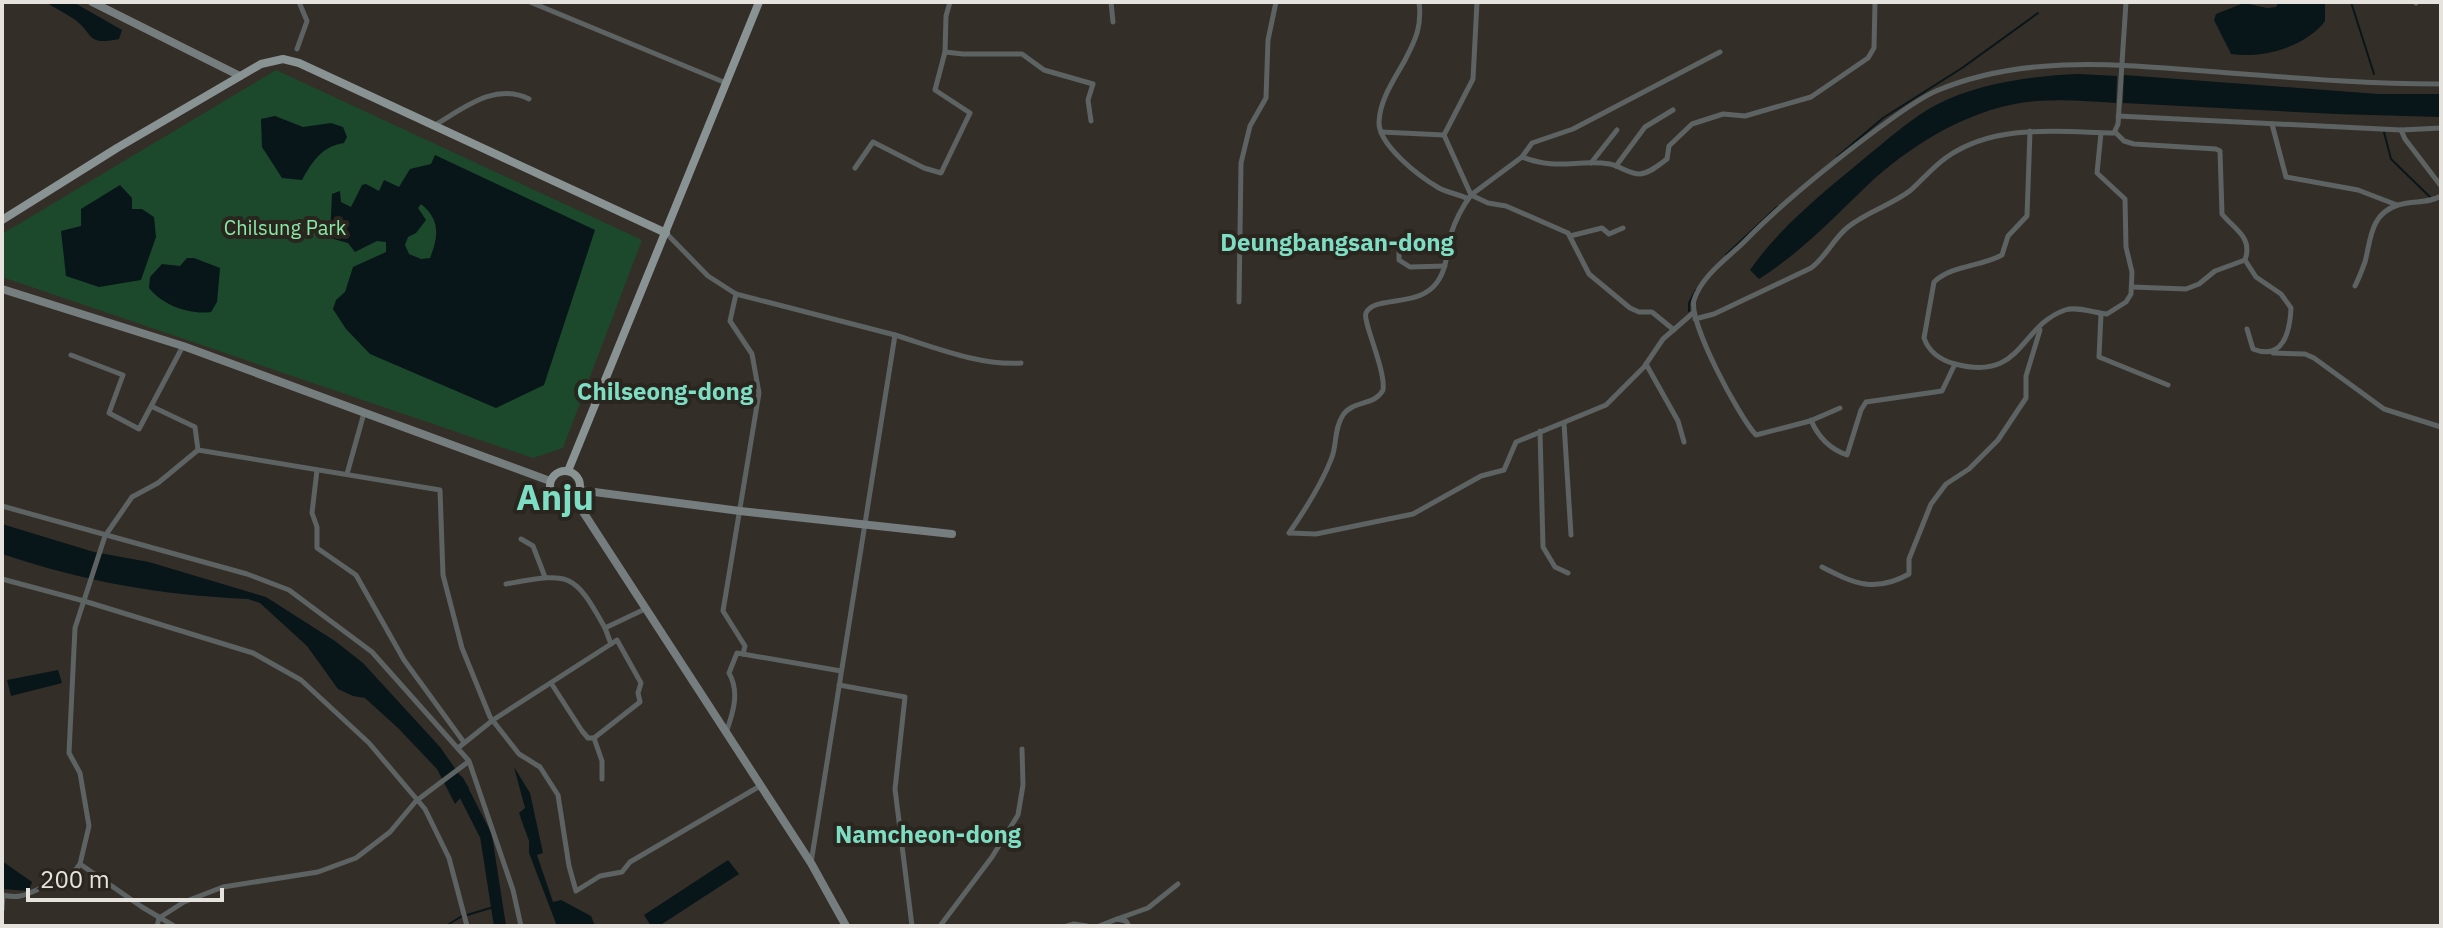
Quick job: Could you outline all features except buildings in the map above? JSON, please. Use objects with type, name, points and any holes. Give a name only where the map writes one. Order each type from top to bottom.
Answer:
[{"type":"main road","points":[[92,2],[240,76]]},
{"type":"main road","points":[[568,471],[759,2]]},
{"type":"main road","points":[[2,220],[117,148],[270,60],[291,61],[666,233]]},
{"type":"main road","points":[[2,289],[183,346],[550,481]]},
{"type":"main road","points":[[846,926],[811,863],[726,735],[577,494],[577,477],[568,471],[560,472],[550,481],[550,490],[556,498],[564,501],[577,494],[952,534]]},
{"type":"street","points":[[297,49],[307,21],[299,2]]},
{"type":"street","points":[[530,2],[727,83]]},
{"type":"street","points":[[855,168],[873,142],[924,168],[941,173],[970,113],[935,90],[945,52],[946,16],[950,2]]},
{"type":"street","points":[[1111,2],[1113,22]]},
{"type":"street","points":[[1239,302],[1241,163],[1250,126],[1266,98],[1268,40],[1276,2]]},
{"type":"street","points":[[1419,2],[1420,29],[1385,94],[1379,121],[1384,141],[1440,188],[1506,206],[1570,236],[1589,274],[1634,311],[1652,312],[1674,330]]},
{"type":"street","points":[[1469,197],[1444,135],[1473,79],[1477,2]]},
{"type":"street","points":[[1522,157],[1552,165],[1616,166],[1643,174],[1667,159],[1669,146],[1687,128],[1701,120],[1723,114],[1745,116],[1818,93],[1871,55],[1874,48],[1875,2]]},
{"type":"street","points":[[2115,132],[2126,2]]},
{"type":"street","points":[[945,52],[1022,54],[1044,70],[1093,84],[1088,100],[1091,121]]},
{"type":"street","points":[[1720,52],[1573,129],[1532,143],[1522,157],[1469,197],[1451,235],[1445,266],[1437,281],[1422,295],[1410,300],[1381,302],[1367,310],[1365,322],[1384,377],[1383,390],[1374,399],[1358,403],[1345,412],[1337,426],[1334,449],[1325,475],[1289,533],[1316,534],[1421,512],[1450,491],[1481,476],[1504,470],[1516,442],[1606,405],[1646,364],[1663,339],[1694,316],[1714,314],[1811,268],[1823,258],[1845,229],[1910,190],[1955,152],[1985,140],[2030,131],[2115,132],[2124,141],[2134,144],[2218,149],[2222,163],[2221,208],[2224,216],[2246,238],[2248,247],[2245,260],[2256,277],[2281,294],[2291,308],[2284,342],[2272,353]]},
{"type":"street","points":[[1840,408],[1811,420],[1756,435],[1738,410],[1694,316],[1695,296],[1713,272],[1762,224],[1857,144],[1932,93],[1959,82],[2027,67],[2097,64],[2363,83],[2441,84]]},
{"type":"street","points":[[434,125],[480,99],[502,92],[518,93],[529,99]]},
{"type":"street","points":[[1616,166],[1645,127],[1673,110]]},
{"type":"street","points":[[2118,116],[2401,130],[2441,128]]},
{"type":"street","points":[[2272,124],[2286,177],[2358,190],[2397,205]]},
{"type":"street","points":[[1591,164],[1617,130]]},
{"type":"street","points":[[2401,130],[2441,186]]},
{"type":"street","points":[[2030,131],[2027,216],[2008,236],[2002,255],[1983,264],[1962,266],[1934,282],[1924,338],[1936,356],[1955,364],[1985,367],[2002,363],[2012,358],[2042,325],[2057,314],[2071,309],[2107,314],[2126,302],[2132,287],[2132,272],[2126,247],[2125,199],[2097,173],[2101,133]]},
{"type":"street","points":[[1380,132],[1444,135]]},
{"type":"street","points":[[2355,286],[2364,267],[2375,221],[2397,205],[2427,203],[2441,196]]},
{"type":"street","points":[[1570,236],[1602,228],[1609,234],[1623,228]]},
{"type":"street","points":[[666,233],[708,276],[736,294],[994,362],[1021,363]]},
{"type":"street","points":[[1399,244],[1399,260],[1406,266],[1445,266]]},
{"type":"street","points":[[2132,287],[2178,290],[2193,287],[2215,271],[2245,260]]},
{"type":"street","points":[[736,294],[730,321],[752,354],[759,393],[723,611],[745,646],[743,654]]},
{"type":"street","points":[[2101,314],[2099,357],[2168,385]]},
{"type":"street","points":[[1822,567],[1850,582],[1889,585],[1909,574],[1909,559],[1931,504],[1946,484],[1969,469],[1998,440],[2026,398],[2026,376],[2042,325]]},
{"type":"street","points":[[2247,329],[2253,349],[2305,354],[2384,409],[2441,427]]},
{"type":"street","points":[[811,863],[895,335]]},
{"type":"street","points":[[71,355],[123,375],[109,413],[139,429],[183,346]]},
{"type":"street","points":[[1646,364],[1678,421],[1684,442]]},
{"type":"street","points":[[1811,420],[1821,438],[1838,452],[1847,455],[1866,402],[1942,391],[1955,364]]},
{"type":"street","points":[[153,407],[195,427],[198,450]]},
{"type":"street","points":[[347,474],[364,413]]},
{"type":"street","points":[[1564,423],[1571,535]]},
{"type":"street","points":[[1540,431],[1543,547],[1555,567],[1568,573]]},
{"type":"street","points":[[2,910],[2,896],[29,895],[64,882],[80,864],[89,826],[80,773],[69,753],[75,628],[104,538],[132,497],[158,483],[198,450],[440,490],[443,575],[462,648],[493,720],[519,754],[540,767],[558,795],[576,891],[600,876],[622,872],[630,862],[760,786]]},
{"type":"street","points":[[317,470],[312,513],[317,527],[317,548],[356,575],[404,660],[463,741]]},
{"type":"street","points":[[2,506],[104,538],[247,574],[289,590],[372,652],[467,762],[513,890],[521,926]]},
{"type":"street","points":[[521,539],[533,546],[545,577]]},
{"type":"street","points":[[506,584],[545,577],[562,579],[578,586],[585,592],[611,644]]},
{"type":"street","points":[[2,579],[253,653],[301,680],[369,743],[419,798],[449,858],[467,926]]},
{"type":"street","points":[[605,628],[647,609]]},
{"type":"street","points":[[458,748],[493,720],[617,640],[641,683],[638,693],[640,702],[594,738],[588,738],[551,683]]},
{"type":"street","points":[[726,735],[734,710],[736,682],[729,673],[737,653],[841,671]]},
{"type":"street","points":[[839,685],[905,697],[895,789],[912,926]]},
{"type":"street","points":[[594,738],[602,761],[602,779]]},
{"type":"street","points":[[940,926],[992,857],[1018,815],[1023,785],[1022,749]]},
{"type":"street","points":[[157,926],[159,918],[184,902],[223,887],[318,872],[342,865],[365,853],[419,798],[467,762]]},
{"type":"street","points":[[80,864],[174,926]]},
{"type":"street","points":[[1099,926],[1148,908],[1178,884]]},
{"type":"street","points":[[1117,919],[1126,921],[1129,926]]},
{"type":"street","points":[[1067,926],[1087,926]]},
{"type":"green space","name":"Chilsung Park","points":[[276,70],[642,240],[563,448],[533,458],[2,277],[2,234]]},
{"type":"shaded area","points":[[45,2],[73,2],[122,30],[119,39],[95,40],[81,24]]},
{"type":"shaded area","points":[[2279,2],[2325,2],[2325,21],[2307,38],[2282,49],[2256,55],[2231,54],[2214,20],[2216,14],[2244,3],[2267,8],[2276,7]]},
{"type":"shaded area","points":[[2078,74],[2117,76],[2116,103],[2037,101],[1993,109],[1971,117],[1929,138],[1891,165],[1805,245],[1775,268],[1759,279],[1750,270],[1807,207],[1927,110],[1952,97],[1987,86]]},
{"type":"shaded area","points":[[2124,75],[2378,94],[2441,94],[2441,117],[2123,103]]},
{"type":"shaded area","points":[[275,116],[303,127],[331,123],[343,127],[347,137],[344,143],[318,156],[302,180],[282,178],[262,147],[261,119]]},
{"type":"shaded area","points":[[435,155],[595,230],[544,385],[496,408],[370,354],[346,329],[333,309],[336,300],[345,292],[353,267],[386,252],[386,242],[377,241],[355,252],[348,243],[330,238],[332,194],[340,191],[341,202],[351,207],[362,185],[379,191],[384,180],[399,187],[410,169],[431,164]],"holes":[[[421,204],[435,222],[436,235],[430,258],[421,259],[409,254],[405,245],[408,237],[416,233],[426,220],[418,208]]]},
{"type":"shaded area","points":[[120,185],[132,198],[132,209],[142,209],[154,217],[156,237],[141,280],[99,287],[66,276],[61,231],[81,226],[81,209]]},
{"type":"shaded area","points":[[187,258],[220,268],[217,302],[211,312],[177,308],[149,288],[150,277],[162,264],[180,266]]},
{"type":"shaded area","points":[[2,524],[94,552],[149,562],[266,597],[335,641],[363,663],[440,747],[469,788],[455,804],[437,769],[398,728],[365,698],[338,689],[307,646],[260,603],[248,599],[124,586],[33,564],[2,554]]},
{"type":"shaded area","points":[[58,670],[62,683],[11,696],[7,680]]},
{"type":"shaded area","points":[[514,767],[530,793],[543,853],[537,855],[553,902],[561,900],[591,916],[595,926],[557,926],[529,853],[529,841],[519,813],[525,808]]},
{"type":"shaded area","points":[[728,860],[739,874],[659,926],[651,926],[644,915]]},
{"type":"shaded area","points":[[2,861],[32,882],[29,891],[2,889]]},
{"type":"waterway","points":[[2351,2],[2374,74]]},
{"type":"waterway","points":[[1837,157],[1883,118],[1962,68],[2038,13]]},
{"type":"waterway","points":[[2384,132],[2391,159],[2431,198]]},
{"type":"waterway","points":[[1726,255],[1777,207]]},
{"type":"waterway","points":[[1689,311],[1689,303],[1696,290]]},
{"type":"waterway","points":[[458,781],[486,836],[500,926]]},
{"type":"waterway","points":[[467,915],[497,906]]},
{"type":"waterway","points":[[446,926],[462,916]]},
{"type":"district","name":"Deungbangsan-dong","points":[[1337,242]]},
{"type":"district","name":"Chilseong-dong","points":[[665,391]]},
{"type":"district","name":"Anju","points":[[555,496]]},
{"type":"district","name":"Namcheon-dong","points":[[928,834]]}]
